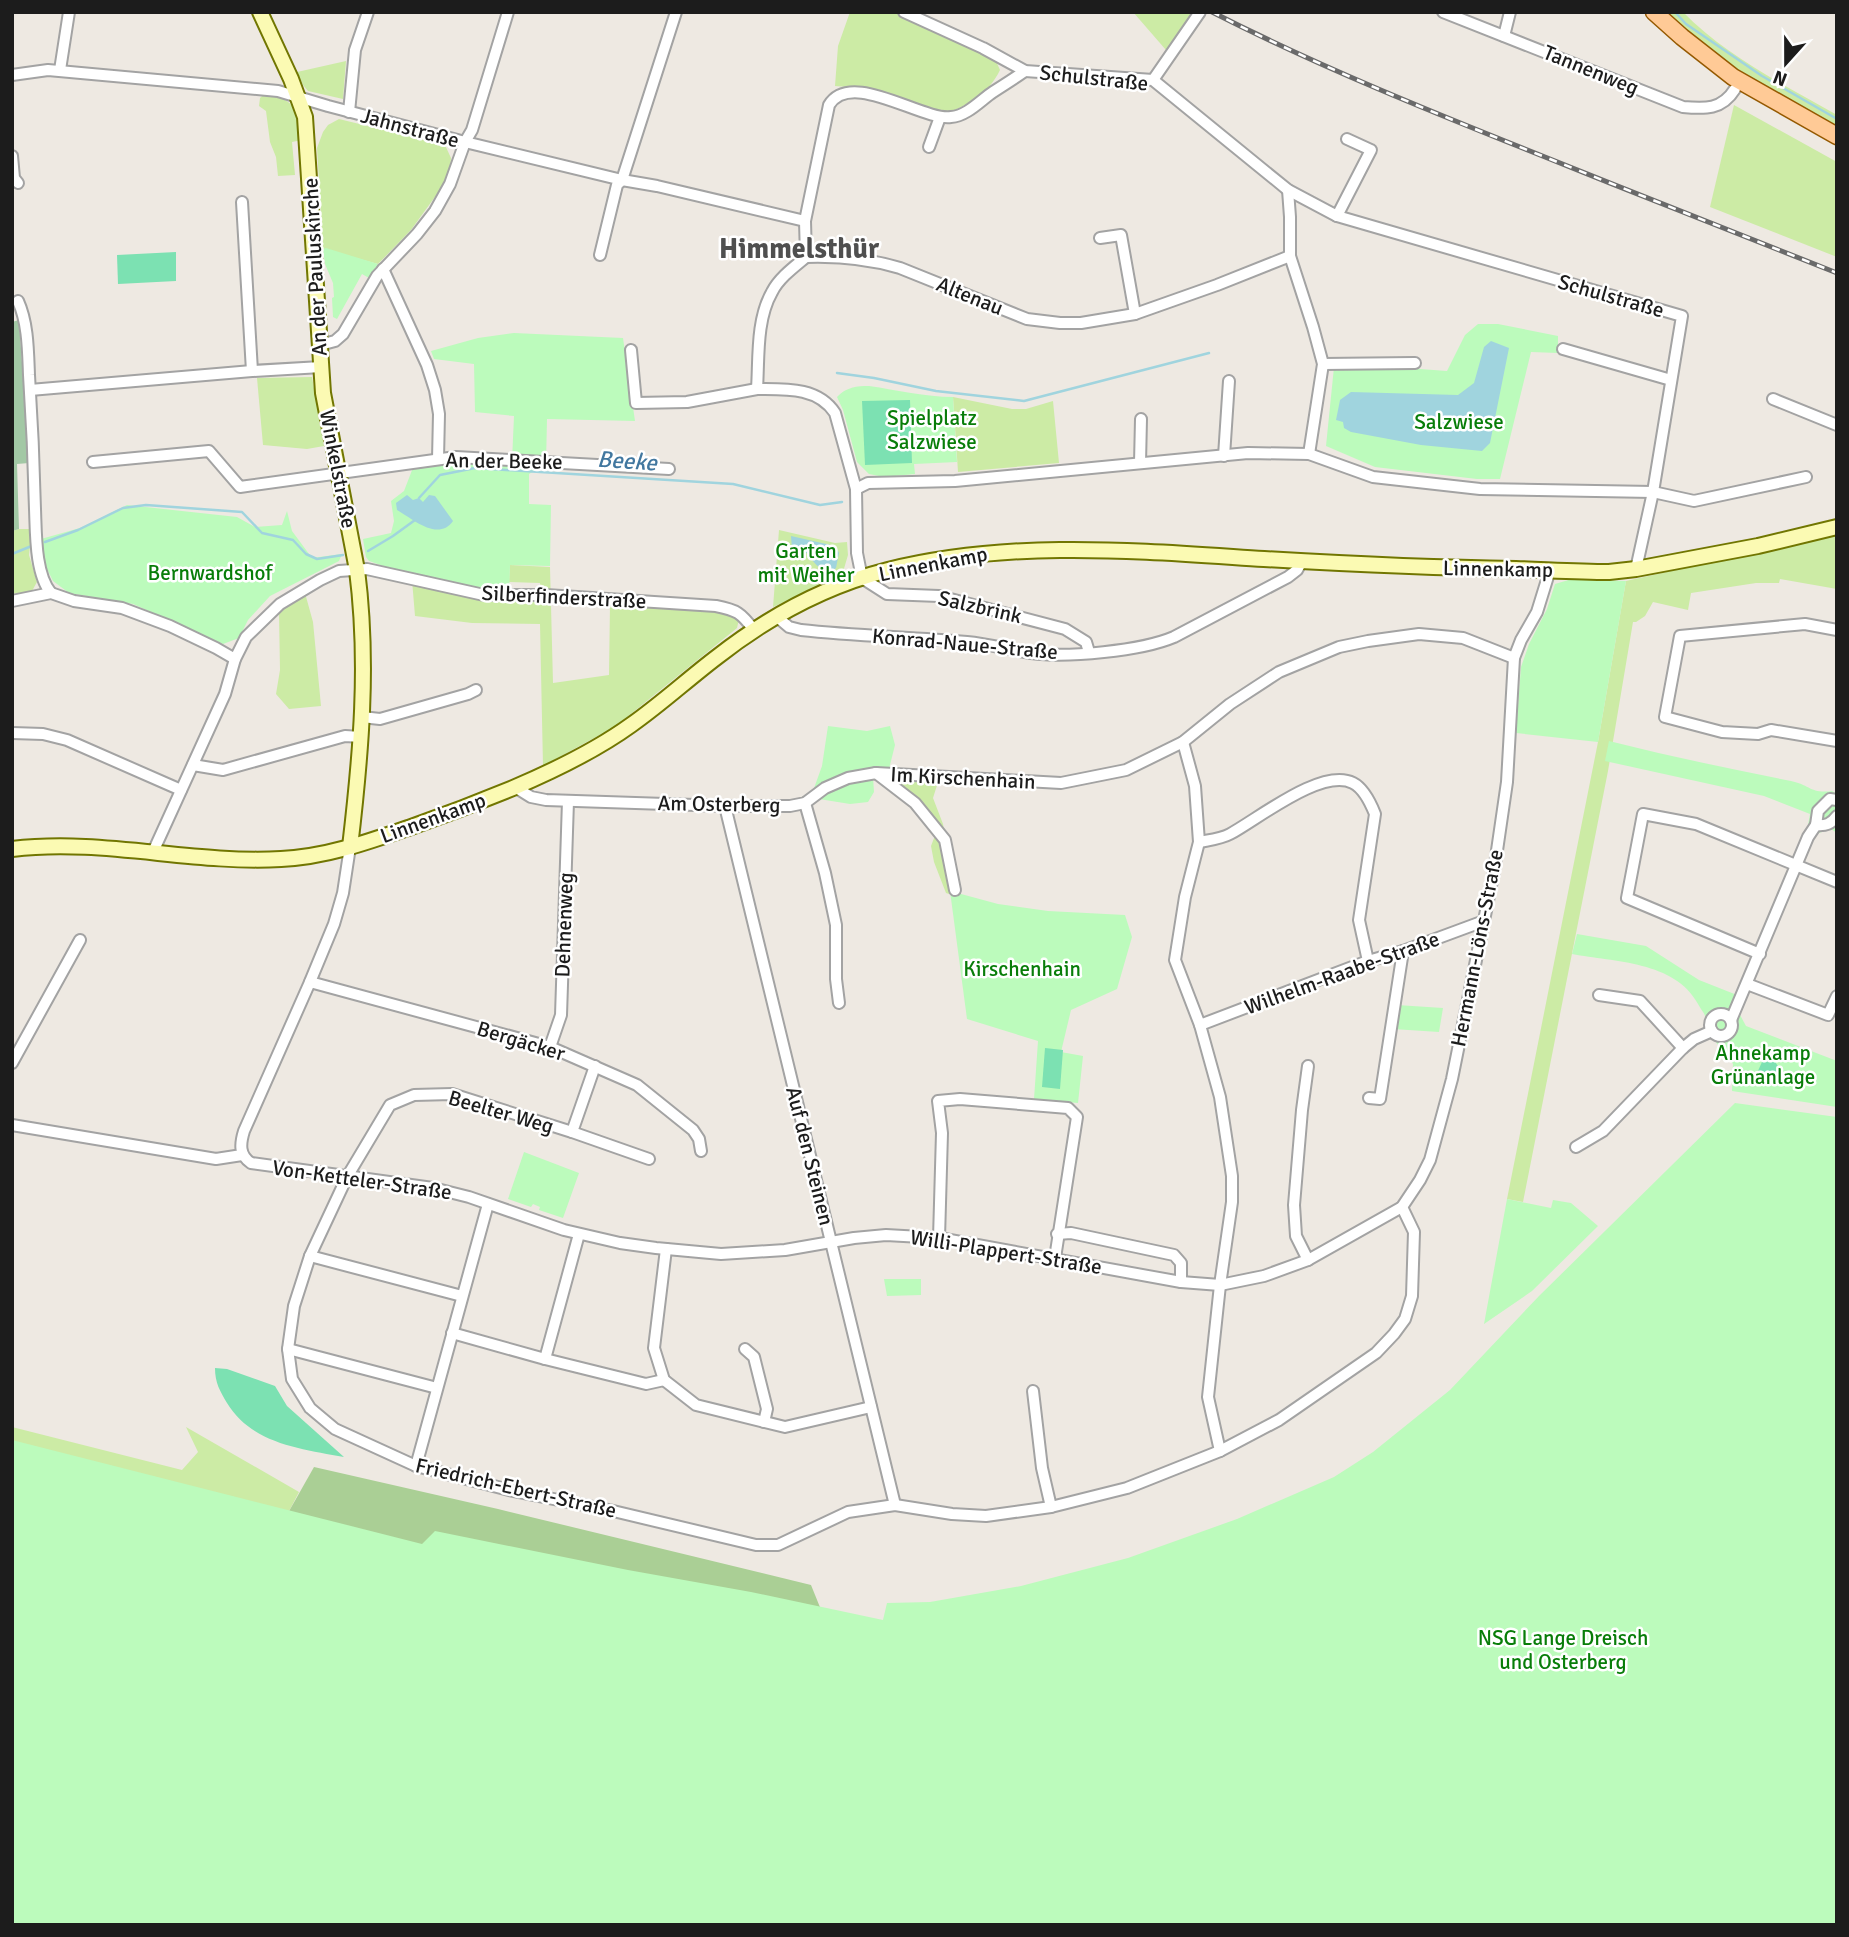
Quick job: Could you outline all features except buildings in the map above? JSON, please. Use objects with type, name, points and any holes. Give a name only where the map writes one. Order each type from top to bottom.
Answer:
[{"type":"main road","name":"An der Pauluskirche","points":[[260,12],[299,98],[306,123],[321,367]]},
{"type":"main road","points":[[1654,12],[1733,77],[1837,136]]},
{"type":"main road","name":"Winkelstraße","points":[[321,367],[327,414],[357,570]]},
{"type":"main road","name":"Linnenkamp","points":[[12,849],[64,846],[280,859],[318,855],[350,847],[432,820],[515,787],[582,755],[629,727],[715,658],[776,616],[862,578],[935,560],[1007,551],[1110,550],[1449,568],[1601,572],[1636,569],[1758,546],[1837,527]]},
{"type":"main road","points":[[350,847],[362,717],[363,644],[357,570]]},
{"type":"street","points":[[60,70],[69,12]]},
{"type":"street","points":[[349,112],[355,50],[368,12]]},
{"type":"street","points":[[320,345],[335,341],[344,334],[383,269],[435,211],[450,184],[472,130],[508,12]]},
{"type":"street","points":[[600,255],[617,185],[622,180],[676,12]]},
{"type":"street","name":"Schulstraße","points":[[904,12],[983,48],[1025,71],[1153,80],[1287,190],[1337,216],[1682,316],[1671,380]]},
{"type":"street","points":[[1153,80],[1200,12]]},
{"type":"street","name":"Tannenweg","points":[[1443,12],[1683,107],[1707,109],[1729,99],[1735,89]]},
{"type":"street","points":[[1504,36],[1510,12]]},
{"type":"street","name":"Jahnstraße","points":[[12,75],[38,70],[60,70],[272,90],[465,142],[805,221]]},
{"type":"street","points":[[757,389],[760,339],[764,314],[772,292],[787,273],[806,257],[805,221],[829,105],[834,97],[850,92],[873,95],[940,117],[951,117],[967,111],[1025,71]]},
{"type":"street","points":[[929,147],[940,117]]},
{"type":"street","points":[[1337,216],[1371,150],[1348,139]]},
{"type":"street","points":[[12,156],[14,178],[18,183]]},
{"type":"street","points":[[1287,190],[1290,256],[1323,364],[1309,454]]},
{"type":"street","points":[[242,202],[252,371]]},
{"type":"street","points":[[1100,238],[1121,235],[1135,314]]},
{"type":"street","name":"Altenau","points":[[806,257],[880,262],[1027,318],[1081,323],[1135,314],[1290,256]]},
{"type":"street","points":[[383,269],[427,365],[435,390],[439,414],[438,459]]},
{"type":"street","points":[[18,301],[23,313],[30,390],[37,541],[42,574],[51,593]]},
{"type":"street","points":[[1563,349],[1671,380],[1653,492],[1636,569]]},
{"type":"street","points":[[631,350],[636,403],[687,402],[757,389],[785,389],[819,396],[828,403],[835,413],[856,489],[857,553],[862,578]]},
{"type":"street","points":[[1323,364],[1415,363]]},
{"type":"street","name":"An der Pauluskirche","points":[[30,390],[321,367]]},
{"type":"street","points":[[1224,456],[1229,381]]},
{"type":"street","points":[[1773,399],[1837,425]]},
{"type":"street","points":[[1140,463],[1141,419]]},
{"type":"street","name":"An der Beeke","points":[[93,462],[209,450],[240,487],[465,456],[669,468]]},
{"type":"street","points":[[856,489],[867,483],[955,481],[1248,453],[1309,454],[1373,477],[1480,489],[1653,492],[1694,501],[1806,477]]},
{"type":"street","name":"Konrad-Naue-Straße","points":[[776,616],[789,627],[801,630],[973,642],[1031,653],[1089,652],[1142,647],[1159,643],[1193,627],[1288,577],[1297,570],[1301,561]]},
{"type":"street","name":"Silberfinderstraße","points":[[153,852],[225,694],[235,659],[246,637],[280,604],[339,571],[367,569],[484,595],[546,595],[716,606],[742,614],[754,630]]},
{"type":"street","name":"Hermann-Löns-Straße","points":[[1402,1207],[1430,1160],[1452,1079],[1494,871],[1507,782],[1514,658],[1537,612],[1550,570]]},
{"type":"street","name":"Salzbrink","points":[[862,578],[887,593],[939,596],[1065,628],[1086,642],[1089,652]]},
{"type":"street","points":[[12,601],[51,593],[74,601],[122,608],[170,626],[235,659]]},
{"type":"street","points":[[1837,629],[1805,624],[1680,636],[1665,717],[1722,732],[1758,734],[1771,730],[1837,741]]},
{"type":"street","name":"Im Kirschenhain","points":[[805,803],[825,788],[848,778],[876,773],[1061,783],[1126,770],[1183,742],[1230,704],[1279,672],[1339,647],[1419,634],[1463,638],[1514,658]]},
{"type":"street","points":[[362,717],[380,719],[476,690]]},
{"type":"street","points":[[12,733],[43,734],[67,740],[181,790]]},
{"type":"street","points":[[193,765],[223,770],[345,736],[361,737]]},
{"type":"street","points":[[1183,742],[1195,786],[1199,842],[1185,897],[1175,960],[1200,1025],[1220,1097],[1232,1176],[1232,1202],[1208,1396],[1220,1451]]},
{"type":"street","points":[[876,773],[915,803],[945,840],[955,890]]},
{"type":"street","points":[[1199,842],[1227,836],[1311,786],[1336,780],[1354,783],[1370,802],[1375,814],[1359,920],[1368,961]]},
{"type":"street","name":"Am Osterberg","points":[[515,787],[534,798],[568,800],[725,806],[790,806],[805,803],[825,873],[836,925],[839,1003]]},
{"type":"street","points":[[1576,1147],[1603,1131],[1683,1048],[1694,1039],[1712,1031],[1711,1022],[1717,1015],[1726,1015],[1731,1020],[1808,837],[1816,825],[1818,811],[1830,799],[1837,800]]},
{"type":"street","name":"Dehnenweg","points":[[551,1047],[561,1015],[568,800]]},
{"type":"street","name":"Auf den Steinen","points":[[725,806],[895,1505]]},
{"type":"street","points":[[1759,954],[1627,898],[1643,814],[1696,824],[1837,882]]},
{"type":"street","points":[[1816,825],[1824,826],[1837,816]]},
{"type":"street","points":[[12,1125],[216,1159],[242,1155],[241,1142],[246,1125],[310,982],[341,903],[350,847]]},
{"type":"street","name":"Wilhelm-Raabe-Straße","points":[[1200,1025],[1368,961],[1484,921]]},
{"type":"street","points":[[12,1063],[80,940]]},
{"type":"street","points":[[1369,1098],[1380,1099],[1403,951]]},
{"type":"street","name":"Bergäcker","points":[[310,982],[551,1047],[595,1066],[637,1086],[674,1114],[693,1130],[699,1139],[701,1152]]},
{"type":"street","points":[[1747,984],[1828,1015],[1837,996]]},
{"type":"street","points":[[1600,995],[1640,1001],[1683,1048]]},
{"type":"street","name":"Beelter Weg","points":[[572,1132],[595,1066]]},
{"type":"street","points":[[1308,1066],[1294,1205],[1296,1236],[1308,1260]]},
{"type":"street","name":"Beelter Weg","points":[[347,1177],[390,1105],[414,1095],[452,1094],[649,1159]]},
{"type":"street","points":[[939,1238],[942,1133],[938,1101],[960,1099],[1068,1108],[1077,1118],[1055,1258]]},
{"type":"street","name":"Von-Ketteler-Straße","points":[[242,1155],[256,1165],[433,1188],[579,1234],[628,1245],[721,1254],[785,1250],[831,1242]]},
{"type":"street","name":"Friedrich-Ebert-Straße","points":[[347,1177],[310,1255],[293,1306],[288,1349],[292,1379],[310,1408],[335,1429],[416,1466],[513,1491],[756,1545],[778,1545],[848,1512],[895,1505],[986,1516],[1051,1507],[1127,1488],[1220,1451],[1279,1420],[1376,1353],[1394,1334],[1405,1319],[1412,1296],[1414,1232],[1402,1207]]},
{"type":"street","points":[[416,1466],[488,1204]]},
{"type":"street","name":"Willi-Plappert-Straße","points":[[831,1242],[887,1235],[913,1235],[1181,1282],[1220,1285],[1264,1276],[1308,1260],[1402,1207]]},
{"type":"street","name":"Willi-Plappert-Straße","points":[[1057,1234],[1071,1233],[1174,1255],[1181,1263],[1181,1282]]},
{"type":"street","points":[[545,1359],[579,1234]]},
{"type":"street","points":[[666,1249],[654,1348],[664,1380],[696,1405],[785,1427],[871,1407]]},
{"type":"street","points":[[310,1255],[462,1296]]},
{"type":"street","points":[[452,1333],[646,1384],[664,1380]]},
{"type":"street","points":[[288,1349],[437,1388]]},
{"type":"street","points":[[745,1349],[754,1357],[767,1409],[764,1422]]},
{"type":"street","points":[[1033,1391],[1042,1468],[1051,1507]]},
{"type":"green space","points":[[850,12],[893,12],[996,61],[1000,70],[978,97],[946,114],[873,89],[835,86],[838,46]]},
{"type":"green space","points":[[1133,12],[1192,12],[1166,50]]},
{"type":"green space","points":[[1663,12],[1683,12],[1737,56],[1837,115],[1837,132],[1730,68]]},
{"type":"green space","points":[[346,61],[343,99],[308,91],[297,72]]},
{"type":"green space","points":[[264,94],[283,99],[297,114],[302,140],[292,142],[295,175],[278,176],[266,111],[259,106],[260,98]]},
{"type":"green space","points":[[1734,105],[1837,162],[1837,257],[1710,207]]},
{"type":"green space","points":[[339,119],[445,145],[451,158],[445,183],[411,230],[378,264],[323,249],[317,148],[328,125]]},
{"type":"green space","points":[[323,249],[378,264],[369,278],[362,274],[337,319],[333,317],[333,283],[325,264]]},
{"type":"green space","points":[[176,252],[176,281],[118,284],[117,255]]},
{"type":"green space","points":[[19,320],[29,463],[17,464],[19,529],[12,531],[12,322]]},
{"type":"green space","name":"Salzwiese","points":[[1478,324],[1498,324],[1558,336],[1558,353],[1531,352],[1500,479],[1477,479],[1375,467],[1326,446],[1334,367],[1447,371],[1465,335]]},
{"type":"green space","points":[[514,333],[623,338],[635,421],[547,419],[546,464],[529,474],[529,504],[551,505],[550,566],[510,565],[509,594],[483,594],[369,561],[363,539],[391,533],[394,521],[391,501],[404,491],[414,465],[461,459],[512,461],[514,416],[475,412],[474,364],[434,359],[431,351],[478,338]]},
{"type":"green space","points":[[312,377],[324,446],[307,449],[263,445],[257,378]]},
{"type":"green space","name":"Spielplatz Salzwiese","points":[[869,386],[953,397],[957,462],[914,464],[915,474],[884,477],[869,474],[857,462],[837,397],[852,388]]},
{"type":"green space","points":[[953,397],[1012,409],[1026,409],[1053,401],[1059,463],[958,472]]},
{"type":"green space","points":[[910,400],[912,463],[865,465],[862,401]]},
{"type":"green space","name":"Bernwardshof","points":[[127,505],[237,517],[255,527],[282,525],[287,511],[292,531],[312,558],[342,554],[339,561],[270,596],[248,620],[239,638],[223,644],[133,604],[69,593],[53,581],[43,561],[41,539],[80,528]]},
{"type":"green space","points":[[32,529],[29,555],[37,582],[32,591],[12,594],[12,531]]},
{"type":"green space","name":"Garten mit Weiher","points":[[779,530],[835,543],[847,542],[848,555],[843,572],[829,582],[773,607]]},
{"type":"green space","points":[[1837,534],[1837,589],[1780,579],[1779,583],[1756,583],[1691,593],[1688,610],[1653,602],[1645,616],[1633,622],[1608,771],[1523,1202],[1507,1199],[1598,742],[1626,581]]},
{"type":"green space","points":[[510,565],[550,567],[553,683],[609,675],[610,605],[719,610],[739,619],[737,628],[616,726],[543,766],[540,624],[472,623],[415,616],[412,580],[540,596],[540,583],[509,582]]},
{"type":"green space","points":[[1572,579],[1626,581],[1598,742],[1516,733],[1521,667],[1529,644],[1547,609],[1555,584]]},
{"type":"green space","points":[[305,593],[313,622],[321,706],[289,709],[276,694],[280,670],[279,612]]},
{"type":"green space","points":[[828,726],[867,731],[890,726],[895,745],[889,769],[873,777],[874,792],[868,802],[850,804],[819,799],[813,791],[822,766]]},
{"type":"green space","points":[[1609,741],[1791,781],[1819,791],[1832,791],[1837,794],[1837,833],[1831,829],[1819,833],[1808,825],[1810,814],[1764,796],[1605,761]]},
{"type":"green space","points":[[883,776],[939,779],[933,798],[945,836]]},
{"type":"green space","points":[[936,833],[943,840],[954,891],[949,890],[949,894],[946,893],[934,862],[931,846]]},
{"type":"green space","name":"Kirschenhain","points":[[950,891],[998,904],[1048,911],[1125,915],[1132,937],[1117,989],[1071,1010],[1061,1052],[1083,1056],[1078,1103],[1034,1099],[1038,1041],[967,1019]]},
{"type":"green space","name":"Ahnekamp Grünanlage","points":[[1577,934],[1646,946],[1699,980],[1737,995],[1739,1013],[1746,1026],[1837,1061],[1837,1107],[1732,1091],[1733,1064],[1715,1041],[1704,1035],[1705,1016],[1688,990],[1659,971],[1624,962],[1572,954]]},
{"type":"green space","points":[[1397,1005],[1443,1008],[1439,1032],[1393,1029]]},
{"type":"green space","points":[[1045,1048],[1063,1050],[1060,1089],[1042,1087]]},
{"type":"green space","points":[[1773,1059],[1780,1069],[1776,1080],[1765,1082],[1757,1073],[1762,1062]]},
{"type":"green space","name":"NSG Lange Dreisch und Osterberg","points":[[1735,1103],[1837,1117],[1837,1925],[12,1925],[12,1440],[422,1544],[435,1531],[883,1620],[887,1603],[930,1602],[1021,1586],[1128,1558],[1237,1519],[1334,1477],[1373,1452],[1450,1390],[1539,1296]]},
{"type":"green space","points":[[524,1152],[579,1173],[563,1218],[539,1210],[540,1207],[533,1204],[531,1207],[508,1199]]},
{"type":"green space","points":[[1507,1199],[1551,1208],[1553,1200],[1571,1203],[1598,1226],[1532,1291],[1484,1324]]},
{"type":"green space","points":[[884,1279],[921,1279],[921,1295],[887,1296]]},
{"type":"green space","points":[[215,1368],[227,1369],[275,1386],[287,1406],[344,1457],[295,1447],[250,1428],[237,1417],[220,1391]]},
{"type":"green space","points":[[12,1427],[182,1470],[198,1452],[186,1427],[299,1492],[288,1513],[12,1445]]},
{"type":"green space","points":[[314,1467],[811,1585],[830,1632],[845,1693],[288,1513]]},
{"type":"water","points":[[1491,341],[1509,348],[1490,443],[1482,451],[1421,445],[1351,432],[1344,428],[1343,422],[1336,420],[1340,400],[1351,392],[1458,395],[1474,383],[1484,347]]},
{"type":"water","points":[[407,495],[413,500],[419,498],[423,502],[429,495],[435,496],[453,521],[440,529],[425,527],[397,510],[396,503]]},
{"type":"water","points":[[791,536],[835,546],[839,553],[836,568],[829,573],[817,565],[807,553],[792,549]]},
{"type":"waterway","points":[[1675,12],[1686,24],[1762,76],[1837,119]]},
{"type":"waterway","points":[[837,373],[936,391],[1024,401],[1209,353]]},
{"type":"waterway","name":"Beeke","points":[[419,498],[440,475],[475,468],[733,484],[820,505],[842,502]]},
{"type":"waterway","name":"Beeke","points":[[45,542],[78,530],[123,508],[146,505],[242,512],[262,533],[293,540],[306,554],[317,559],[343,555]]},
{"type":"waterway","name":"Beeke","points":[[368,551],[415,520]]},
{"type":"waterway","name":"Beeke","points":[[12,554],[34,545]]},
{"type":"railway","points":[[1212,12],[1294,52],[1418,106],[1837,273]]},
{"type":"district","name":"Himmelsthür","points":[[799,249]]}]
